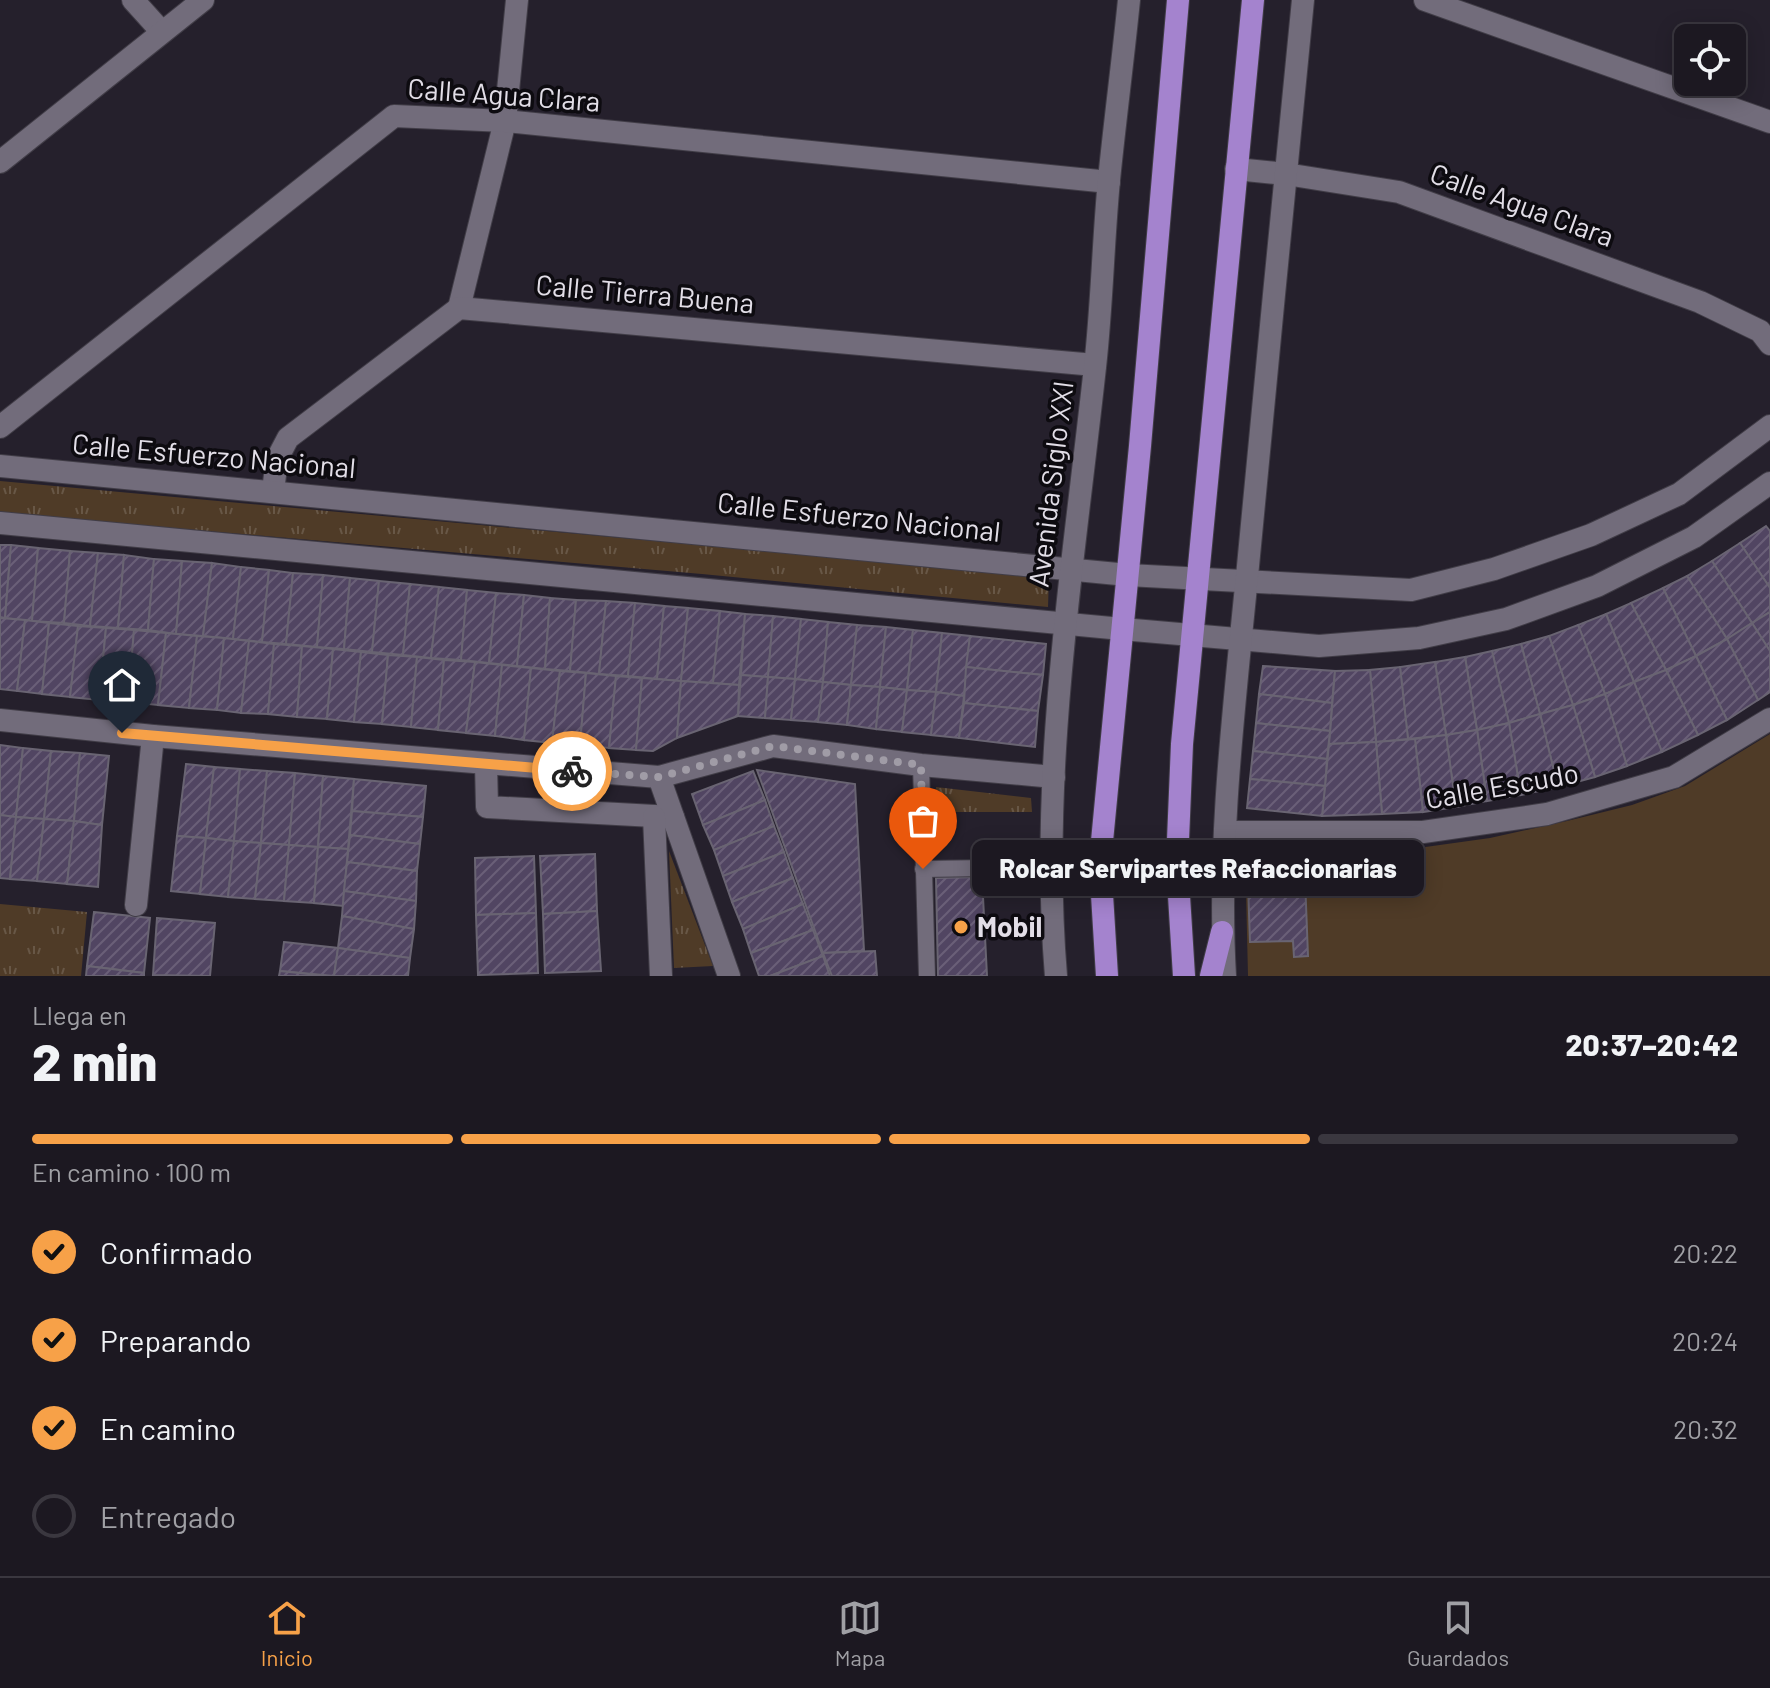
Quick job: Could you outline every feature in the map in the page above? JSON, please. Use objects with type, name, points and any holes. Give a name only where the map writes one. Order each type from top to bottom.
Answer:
[{"type":"highway","points":[[1107,976],[1100,862],[1178,0]]},
{"type":"highway","points":[[1184,976],[1177,864],[1182,744],[1253,0]]},
{"type":"highway","points":[[1211,976],[1222,932]]},
{"type":"street","points":[[133,0],[161,31]]},
{"type":"street","points":[[0,162],[203,0]]},
{"type":"street","points":[[273,491],[277,459],[288,438],[459,308],[505,121],[517,0]]},
{"type":"street","name":"Avenida Siglo XXI","points":[[1056,976],[1051,867],[1065,623],[1095,365],[1109,182],[1129,0]]},
{"type":"street","points":[[1225,976],[1222,932],[1226,832],[1241,639],[1303,0]]},
{"type":"street","points":[[1425,0],[1770,122]]},
{"type":"street","name":"Calle Agua Clara","points":[[0,427],[394,116],[505,121],[1109,182]]},
{"type":"street","name":"Calle Agua Clara","points":[[1236,169],[1399,192],[1700,302],[1760,331],[1770,344]]},
{"type":"street","name":"Calle Tierra Buena","points":[[459,308],[1095,365]]},
{"type":"street","name":"Calle Esfuerzo Nacional","points":[[0,466],[1128,575],[1411,590],[1494,569],[1591,535],[1679,494],[1770,426]]},
{"type":"street","points":[[0,523],[1319,646],[1419,638],[1506,619],[1597,586],[1680,544],[1770,483]]},
{"type":"street","name":"Calle Escudo","points":[[1226,832],[1423,832],[1547,814],[1674,777],[1770,719]]},
{"type":"street","points":[[0,720],[153,736],[659,777],[773,746],[921,765],[1054,777]]},
{"type":"street","points":[[136,905],[153,736]]},
{"type":"street","points":[[486,764],[487,807],[663,817]]},
{"type":"street","points":[[659,777],[663,817],[661,976]]},
{"type":"street","points":[[663,817],[729,976]]},
{"type":"lane","points":[[921,765],[927,976]]},
{"type":"lane","points":[[923,869],[1051,867]]},
{"type":"green space","points":[[0,481],[1049,577],[1048,607],[0,513]]},
{"type":"green space","points":[[1770,734],[1770,976],[1248,976],[1245,850],[1411,849],[1490,838],[1567,821],[1632,805],[1685,786]]},
{"type":"green space","points":[[936,787],[1031,798],[1032,812],[938,812]]},
{"type":"green space","points":[[669,851],[713,966],[674,968]]},
{"type":"green space","points":[[0,904],[87,912],[81,976],[0,976]]},
{"type":"building","points":[[1766,526],[1770,531],[1770,588],[1740,543]]},
{"type":"building","points":[[1740,543],[1770,588],[1770,612],[1752,623],[1712,561]]},
{"type":"building","points":[[0,545],[11,545],[5,618],[0,617]]},
{"type":"building","points":[[11,545],[38,548],[32,621],[5,618]]},
{"type":"building","points":[[38,548],[70,551],[64,623],[32,621]]},
{"type":"building","points":[[70,551],[98,553],[90,626],[64,623]]},
{"type":"building","points":[[98,553],[124,555],[118,628],[90,626]]},
{"type":"building","points":[[124,555],[154,559],[148,630],[118,628]]},
{"type":"building","points":[[154,559],[182,561],[176,634],[148,630]]},
{"type":"building","points":[[182,561],[212,563],[203,636],[176,634]]},
{"type":"building","points":[[1712,561],[1752,623],[1727,639],[1687,576]]},
{"type":"building","points":[[212,563],[241,567],[233,639],[203,636]]},
{"type":"building","points":[[241,567],[269,570],[262,642],[233,639]]},
{"type":"building","points":[[269,570],[293,573],[286,644],[262,642]]},
{"type":"building","points":[[293,573],[323,575],[317,647],[286,644]]},
{"type":"building","points":[[323,575],[350,578],[344,649],[317,647]]},
{"type":"building","points":[[1687,576],[1727,639],[1696,656],[1663,588]]},
{"type":"building","points":[[350,578],[379,581],[372,652],[344,649]]},
{"type":"building","points":[[379,581],[410,584],[403,655],[372,652]]},
{"type":"building","points":[[410,584],[439,587],[431,658],[403,655]]},
{"type":"building","points":[[439,587],[467,590],[461,660],[431,658]]},
{"type":"building","points":[[1663,588],[1696,656],[1666,670],[1631,603]]},
{"type":"building","points":[[467,590],[496,593],[489,663],[461,660]]},
{"type":"building","points":[[496,593],[524,595],[517,666],[489,663]]},
{"type":"building","points":[[524,595],[550,598],[545,669],[517,666]]},
{"type":"building","points":[[550,598],[576,600],[570,671],[545,669]]},
{"type":"building","points":[[576,600],[606,601],[599,674],[570,671]]},
{"type":"building","points":[[606,601],[635,603],[628,676],[599,674]]},
{"type":"building","points":[[635,603],[664,606],[657,679],[628,676]]},
{"type":"building","points":[[1631,603],[1666,670],[1634,682],[1606,614]]},
{"type":"building","points":[[664,606],[688,608],[681,681],[657,679]]},
{"type":"building","points":[[688,608],[720,611],[713,683],[681,681]]},
{"type":"building","points":[[720,611],[745,614],[739,685],[713,683]]},
{"type":"building","points":[[1770,612],[1770,651],[1752,623]]},
{"type":"building","points":[[745,614],[773,616],[768,677],[741,675]]},
{"type":"building","points":[[1606,614],[1634,682],[1605,694],[1578,625]]},
{"type":"building","points":[[773,616],[801,619],[795,679],[768,677]]},
{"type":"building","points":[[0,618],[25,620],[17,691],[0,689]]},
{"type":"building","points":[[801,619],[828,622],[823,682],[795,679]]},
{"type":"building","points":[[25,620],[49,623],[42,694],[17,691]]},
{"type":"building","points":[[828,622],[857,625],[851,685],[823,682]]},
{"type":"building","points":[[49,623],[78,626],[70,697],[42,694]]},
{"type":"building","points":[[1752,623],[1770,651],[1770,692],[1758,700],[1727,639]]},
{"type":"building","points":[[857,625],[886,627],[880,687],[851,685]]},
{"type":"building","points":[[1578,625],[1605,694],[1573,705],[1549,636]]},
{"type":"building","points":[[78,626],[106,628],[99,700],[70,697]]},
{"type":"building","points":[[886,627],[913,630],[907,690],[880,687]]},
{"type":"building","points":[[106,628],[134,630],[128,702],[99,700]]},
{"type":"building","points":[[134,630],[166,633],[158,705],[128,702]]},
{"type":"building","points":[[913,630],[942,633],[936,692],[907,690]]},
{"type":"building","points":[[166,633],[197,636],[189,708],[158,705]]},
{"type":"building","points":[[942,633],[970,636],[964,696],[936,692]]},
{"type":"building","points":[[197,636],[224,638],[217,710],[189,708]]},
{"type":"building","points":[[970,636],[1046,644],[1043,675],[966,667]]},
{"type":"building","points":[[1549,636],[1573,705],[1540,714],[1521,644]]},
{"type":"building","points":[[224,638],[249,641],[241,713],[217,710]]},
{"type":"building","points":[[1727,639],[1758,700],[1727,720],[1696,656]]},
{"type":"building","points":[[249,641],[274,644],[268,714],[241,713]]},
{"type":"building","points":[[274,644],[302,646],[297,717],[268,714]]},
{"type":"building","points":[[1521,644],[1540,714],[1509,723],[1492,651]]},
{"type":"building","points":[[302,646],[333,649],[327,719],[297,717]]},
{"type":"building","points":[[333,649],[361,652],[354,722],[327,719]]},
{"type":"building","points":[[1492,651],[1509,723],[1477,730],[1465,657]]},
{"type":"building","points":[[361,652],[388,655],[382,724],[354,722]]},
{"type":"building","points":[[388,655],[417,657],[411,727],[382,724]]},
{"type":"building","points":[[1696,656],[1727,720],[1698,735],[1666,670]]},
{"type":"building","points":[[417,657],[444,660],[438,730],[411,727]]},
{"type":"building","points":[[1465,657],[1477,730],[1446,735],[1435,662]]},
{"type":"building","points":[[444,660],[475,662],[466,733],[438,730]]},
{"type":"building","points":[[475,662],[502,665],[495,736],[466,733]]},
{"type":"building","points":[[1435,662],[1446,735],[1408,739],[1400,667]]},
{"type":"building","points":[[502,665],[531,668],[524,740],[495,736]]},
{"type":"building","points":[[1263,666],[1335,671],[1332,703],[1259,694]]},
{"type":"building","points":[[966,667],[1043,675],[1038,711],[964,703]]},
{"type":"building","points":[[1400,667],[1408,739],[1376,742],[1370,670]]},
{"type":"building","points":[[531,668],[560,671],[552,743],[524,740]]},
{"type":"building","points":[[1370,670],[1376,742],[1329,744],[1335,671]]},
{"type":"building","points":[[1666,670],[1698,735],[1662,752],[1634,682]]},
{"type":"building","points":[[560,671],[586,673],[580,745],[552,743]]},
{"type":"building","points":[[586,673],[616,676],[609,748],[580,745]]},
{"type":"building","points":[[741,675],[768,677],[765,718],[738,716]]},
{"type":"building","points":[[616,676],[642,678],[636,750],[609,748]]},
{"type":"building","points":[[768,677],[795,679],[791,720],[765,718]]},
{"type":"building","points":[[642,678],[681,681],[677,738],[653,751],[636,750]]},
{"type":"building","points":[[795,679],[823,682],[818,722],[791,720]]},
{"type":"building","points":[[681,681],[739,685],[738,716],[677,738]]},
{"type":"building","points":[[823,682],[851,685],[847,725],[818,722]]},
{"type":"building","points":[[1634,682],[1662,752],[1627,766],[1605,694]]},
{"type":"building","points":[[851,685],[880,687],[876,729],[847,725]]},
{"type":"building","points":[[880,687],[907,690],[902,732],[876,729]]},
{"type":"building","points":[[907,690],[936,692],[931,735],[902,732]]},
{"type":"building","points":[[936,692],[964,696],[959,738],[931,735]]},
{"type":"building","points":[[1259,694],[1332,703],[1330,731],[1256,723]]},
{"type":"building","points":[[1605,694],[1627,766],[1595,777],[1573,705]]},
{"type":"building","points":[[964,703],[1038,711],[1035,747],[959,738]]},
{"type":"building","points":[[1573,705],[1595,777],[1558,787],[1540,714]]},
{"type":"building","points":[[1540,714],[1558,787],[1521,795],[1509,723]]},
{"type":"building","points":[[1256,723],[1330,731],[1327,759],[1253,751]]},
{"type":"building","points":[[1509,723],[1521,795],[1487,801],[1477,730]]},
{"type":"building","points":[[1477,730],[1487,801],[1456,807],[1446,735]]},
{"type":"building","points":[[1446,735],[1456,807],[1423,812],[1415,739]]},
{"type":"building","points":[[1415,739],[1423,812],[1382,814],[1376,742]]},
{"type":"building","points":[[1376,742],[1382,814],[1322,816],[1329,744]]},
{"type":"building","points":[[0,745],[23,748],[16,817],[0,815]]},
{"type":"building","points":[[23,748],[51,751],[44,819],[16,817]]},
{"type":"building","points":[[51,751],[80,753],[74,821],[44,819]]},
{"type":"building","points":[[1253,751],[1327,759],[1325,786],[1250,779]]},
{"type":"building","points":[[80,753],[109,756],[102,825],[74,821]]},
{"type":"building","points":[[186,764],[214,767],[206,838],[177,836]]},
{"type":"building","points":[[214,767],[240,769],[234,841],[206,838]]},
{"type":"building","points":[[240,769],[267,771],[261,843],[234,841]]},
{"type":"building","points":[[757,770],[855,784],[864,951],[823,953]]},
{"type":"building","points":[[267,771],[295,773],[289,845],[261,843]]},
{"type":"building","points":[[753,771],[765,800],[703,825],[692,794]]},
{"type":"building","points":[[295,773],[323,776],[318,847],[289,845]]},
{"type":"building","points":[[323,776],[354,779],[348,849],[318,847]]},
{"type":"building","points":[[354,779],[426,786],[423,817],[352,811]]},
{"type":"building","points":[[1250,779],[1325,786],[1322,816],[1247,808]]},
{"type":"building","points":[[765,800],[774,826],[714,850],[703,825]]},
{"type":"building","points":[[352,811],[423,817],[420,844],[350,835]]},
{"type":"building","points":[[0,815],[16,817],[10,879],[0,878]]},
{"type":"building","points":[[16,817],[44,819],[37,881],[10,879]]},
{"type":"building","points":[[44,819],[74,821],[67,884],[37,881]]},
{"type":"building","points":[[74,821],[102,825],[98,887],[67,884]]},
{"type":"building","points":[[774,826],[784,852],[723,876],[714,850]]},
{"type":"building","points":[[350,835],[420,844],[417,871],[347,862]]},
{"type":"building","points":[[177,836],[206,838],[200,894],[171,891]]},
{"type":"building","points":[[206,838],[234,841],[228,897],[200,894]]},
{"type":"building","points":[[234,841],[261,843],[255,899],[228,897]]},
{"type":"building","points":[[261,843],[289,845],[284,901],[255,899]]},
{"type":"building","points":[[289,845],[318,847],[314,903],[284,901]]},
{"type":"building","points":[[318,847],[348,849],[343,906],[314,903]]},
{"type":"building","points":[[784,852],[793,878],[732,902],[723,876]]},
{"type":"building","points":[[1304,853],[1308,956],[1294,957],[1293,941],[1250,942],[1247,855]]},
{"type":"building","points":[[595,854],[597,911],[543,914],[540,856]]},
{"type":"building","points":[[534,856],[536,913],[476,915],[475,858]]},
{"type":"building","points":[[347,862],[417,871],[416,901],[344,891]]},
{"type":"building","name":"Mobil","points":[[982,877],[987,976],[938,976],[936,878]]},
{"type":"building","points":[[793,878],[803,904],[743,929],[732,902]]},
{"type":"building","points":[[344,891],[416,901],[414,929],[342,916]]},
{"type":"building","points":[[803,904],[813,930],[751,953],[743,929]]},
{"type":"building","points":[[597,911],[601,971],[545,973],[543,914]]},
{"type":"building","points":[[94,912],[150,918],[144,973],[87,966]]},
{"type":"building","points":[[536,913],[538,973],[478,975],[476,915]]},
{"type":"building","points":[[342,916],[414,929],[410,958],[338,948]]},
{"type":"building","points":[[157,918],[215,923],[210,976],[153,975]]},
{"type":"building","points":[[813,930],[823,956],[770,976],[759,976],[751,953]]},
{"type":"building","points":[[284,942],[338,948],[334,976],[280,971]]},
{"type":"building","points":[[338,948],[410,958],[408,976],[334,976]]},
{"type":"building","points":[[875,951],[877,976],[832,976],[823,953]]},
{"type":"building","points":[[823,956],[830,976],[770,976]]},
{"type":"building","points":[[87,966],[144,973],[144,976],[86,976]]},
{"type":"building","points":[[280,971],[327,976],[279,976]]},
{"type":"way so far","points":[[572,771],[659,777],[773,746],[921,765],[923,869]]},
{"type":"place","name":"Rolcar Servipartes Refaccionarias","points":[[923,869]]},
{"type":"place","name":"Mobil","points":[[961,927]]},
{"type":"route","points":[[122,733],[572,771]]}]
